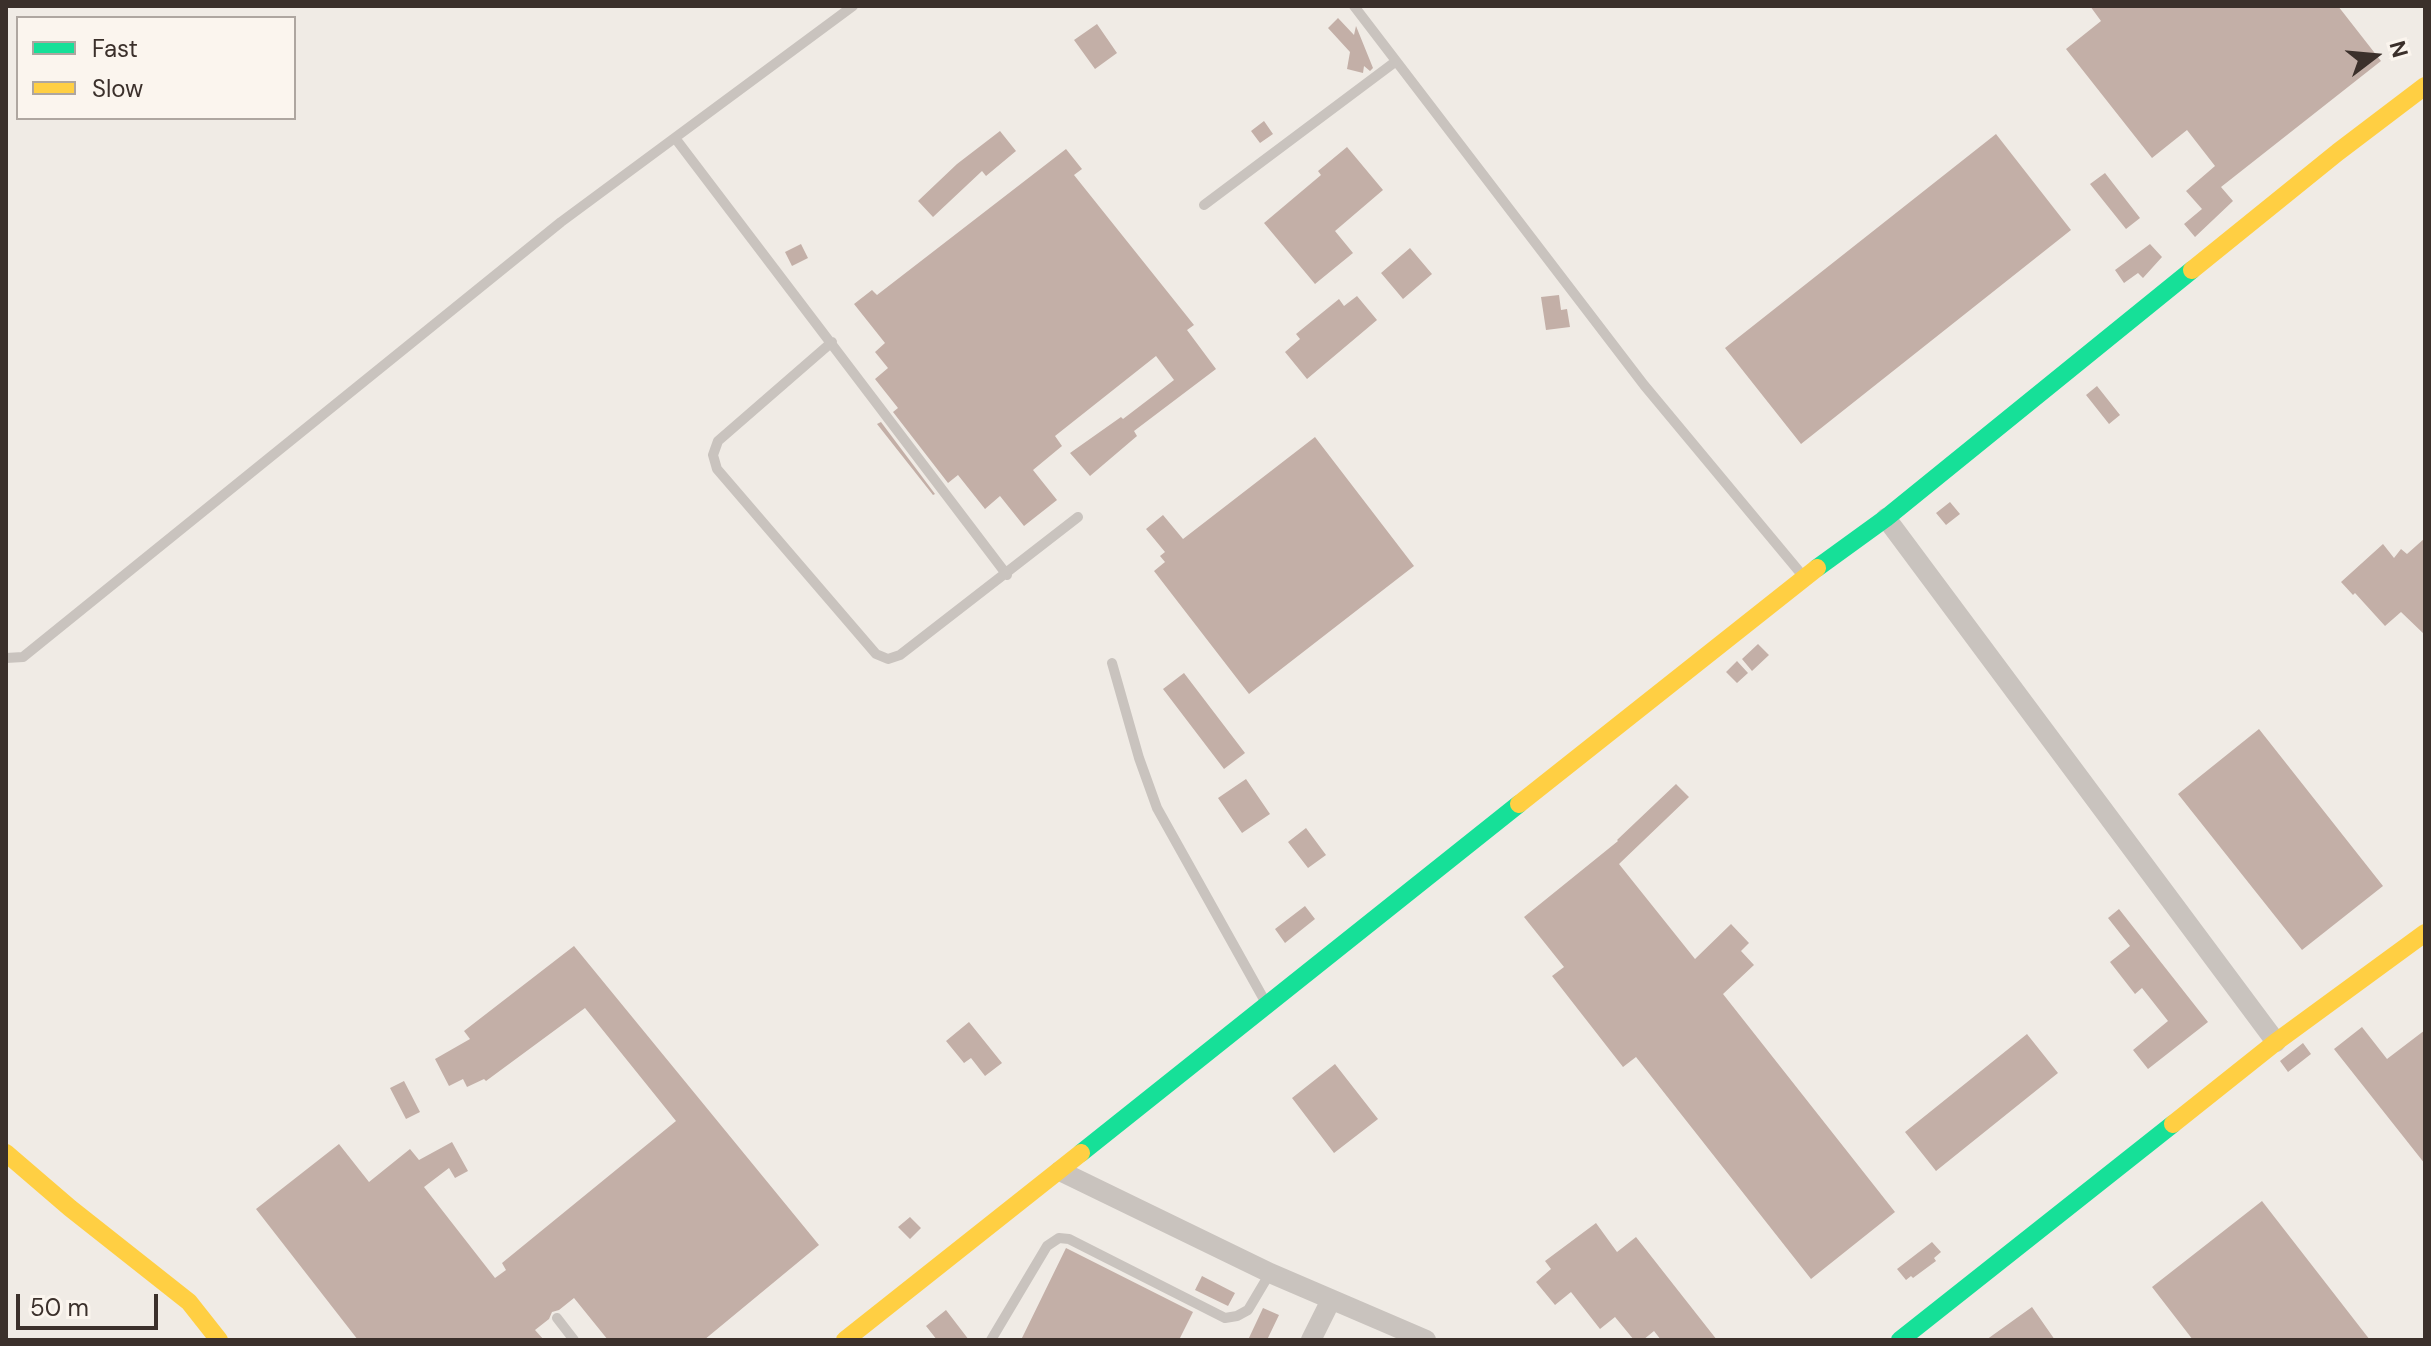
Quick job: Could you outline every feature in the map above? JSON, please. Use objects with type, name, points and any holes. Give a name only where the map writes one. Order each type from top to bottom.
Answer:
[{"type":"street","points":[[845,1340],[1804,578],[1886,518],[2338,152],[2425,86]]},
{"type":"street","points":[[1886,518],[2276,1042]]},
{"type":"street","points":[[1900,1340],[2276,1042],[2425,933]]},
{"type":"street","points":[[6,1153],[189,1302],[219,1340]]},
{"type":"street","points":[[1060,1171],[1270,1273],[1426,1340]]},
{"type":"street","points":[[1311,1340],[1331,1300]]},
{"type":"lane","points":[[6,658],[23,657],[561,222],[853,6]]},
{"type":"lane","points":[[1354,6],[1644,385],[1804,578]]},
{"type":"lane","points":[[1204,205],[1395,62]]},
{"type":"lane","points":[[675,138],[1007,575]]},
{"type":"lane","points":[[832,342],[718,441],[713,455],[717,469],[876,654],[888,659],[900,655],[1078,517]]},
{"type":"lane","points":[[1112,663],[1157,808],[1267,1005]]},
{"type":"lane","points":[[991,1340],[1047,1246],[1059,1238],[1069,1239],[1225,1318],[1248,1310],[1270,1273]]},
{"type":"lane","points":[[557,1318],[574,1340]]},
{"type":"building","points":[[2090,6],[2338,6],[2381,61],[2221,187],[2233,201],[2195,237],[2184,224],[2202,209],[2186,191],[2215,166],[2187,130],[2152,158],[2066,49],[2101,21]]},
{"type":"building","points":[[1338,18],[1354,35],[1356,26],[1373,68],[1370,71],[1364,66],[1363,73],[1347,69],[1350,52],[1328,28]]},
{"type":"building","points":[[1097,24],[1117,53],[1095,69],[1074,40]]},
{"type":"building","points":[[1264,121],[1273,134],[1260,143],[1251,131]]},
{"type":"building","points":[[1000,131],[1016,151],[986,176],[982,171],[933,217],[918,201],[957,164]]},
{"type":"building","points":[[1996,134],[2071,230],[1801,444],[1725,348]]},
{"type":"building","points":[[1347,147],[1383,190],[1335,231],[1353,253],[1315,284],[1264,223],[1321,175],[1318,171]]},
{"type":"building","points":[[1066,149],[1082,169],[1074,175],[1194,325],[1187,330],[1216,369],[1134,431],[1137,436],[1090,476],[1070,453],[1121,417],[1123,419],[1174,380],[1156,356],[1055,436],[1062,446],[1033,470],[1057,500],[1024,526],[1000,496],[985,509],[958,475],[948,483],[893,412],[898,408],[875,379],[888,368],[875,352],[885,343],[854,304],[872,290],[877,295]]},
{"type":"building","points":[[2105,173],[2140,218],[2126,229],[2090,184]]},
{"type":"building","points":[[801,244],[808,258],[792,266],[785,252]]},
{"type":"building","points":[[2150,244],[2162,257],[2143,278],[2138,273],[2124,283],[2115,270]]},
{"type":"building","points":[[1410,248],[1432,274],[1403,299],[1381,273]]},
{"type":"building","points":[[1559,295],[1561,310],[1567,309],[1570,327],[1546,330],[1541,297]]},
{"type":"building","points":[[1357,296],[1377,320],[1307,379],[1285,352],[1300,339],[1296,334],[1339,299],[1344,306]]},
{"type":"building","points":[[2097,386],[2120,415],[2109,424],[2086,395]]},
{"type":"building","points":[[881,422],[935,494],[877,424]]},
{"type":"building","points":[[1315,437],[1414,566],[1249,694],[1154,571],[1165,562],[1160,556],[1165,552],[1146,529],[1163,515],[1183,539]]},
{"type":"building","points":[[1950,502],[1960,514],[1946,525],[1936,513]]},
{"type":"building","points":[[2425,538],[2425,635],[2401,612],[2385,626],[2341,582],[2383,544],[2394,558],[2401,549],[2407,554]]},
{"type":"building","points":[[1758,644],[1769,655],[1752,671],[1742,659]]},
{"type":"building","points":[[1737,661],[1748,673],[1737,683],[1726,672]]},
{"type":"building","points":[[1184,673],[1245,753],[1224,769],[1163,689]]},
{"type":"building","points":[[2259,729],[2383,886],[2302,950],[2178,794]]},
{"type":"building","points":[[1246,779],[1270,814],[1242,833],[1218,798]]},
{"type":"building","points":[[1676,784],[1689,797],[1619,864],[1695,959],[1731,924],[1749,943],[1741,951],[1754,965],[1723,994],[1895,1212],[1811,1279],[1636,1057],[1623,1067],[1552,976],[1564,967],[1524,917],[1618,841]]},
{"type":"building","points":[[1306,828],[1326,855],[1308,868],[1288,842]]},
{"type":"building","points":[[1305,906],[1315,919],[1285,943],[1275,929]]},
{"type":"building","points":[[2119,909],[2208,1022],[2148,1069],[2133,1050],[2168,1021],[2142,988],[2135,994],[2110,962],[2130,946],[2108,918]]},
{"type":"building","points":[[574,946],[819,1245],[704,1340],[608,1340],[574,1298],[552,1312],[549,1319],[535,1330],[544,1340],[358,1340],[256,1209],[339,1144],[369,1182],[410,1149],[419,1160],[452,1142],[468,1171],[455,1178],[449,1168],[424,1187],[495,1278],[506,1270],[502,1263],[676,1121],[585,1008],[486,1081],[484,1079],[467,1087],[463,1079],[449,1086],[435,1059],[470,1039],[464,1031]]},
{"type":"building","points":[[969,1022],[1002,1063],[985,1076],[971,1058],[964,1063],[946,1041]]},
{"type":"building","points":[[2362,1027],[2387,1059],[2425,1030],[2425,1164],[2334,1049]]},
{"type":"building","points":[[2027,1034],[2058,1073],[1936,1171],[1905,1132]]},
{"type":"building","points":[[2303,1043],[2311,1054],[2288,1072],[2280,1061]]},
{"type":"building","points":[[1335,1064],[1378,1119],[1334,1153],[1292,1098]]},
{"type":"building","points":[[404,1081],[420,1112],[406,1119],[390,1088]]},
{"type":"building","points":[[2262,1201],[2370,1340],[2193,1340],[2152,1287]]},
{"type":"building","points":[[910,1217],[921,1228],[910,1239],[898,1227]]},
{"type":"building","points":[[1596,1223],[1617,1252],[1636,1237],[1717,1340],[1661,1340],[1654,1331],[1643,1340],[1634,1340],[1615,1317],[1600,1329],[1571,1292],[1555,1305],[1536,1282],[1551,1269],[1545,1261]]},
{"type":"building","points":[[1932,1242],[1941,1252],[1934,1258],[1936,1261],[1906,1280],[1897,1269]]},
{"type":"building","points":[[1066,1248],[1193,1312],[1179,1340],[1021,1340]]},
{"type":"building","points":[[1202,1276],[1235,1293],[1228,1306],[1195,1290]]},
{"type":"building","points":[[2032,1307],[2055,1340],[1986,1340]]},
{"type":"building","points":[[1263,1308],[1279,1315],[1267,1340],[1248,1340]]},
{"type":"building","points":[[946,1310],[969,1340],[937,1340],[926,1326]]},
{"type":"traffic: fast","points":[[1817,568],[1886,518],[2192,270]]},
{"type":"traffic: fast","points":[[1081,1153],[1519,804]]},
{"type":"traffic: fast","points":[[1900,1340],[2173,1124]]},
{"type":"traffic: slow","points":[[2192,270],[2425,86]]},
{"type":"traffic: slow","points":[[1519,804],[1817,568]]},
{"type":"traffic: slow","points":[[2173,1124],[2276,1042],[2425,933]]},
{"type":"traffic: slow","points":[[6,1153],[189,1302],[219,1340]]},
{"type":"traffic: slow","points":[[845,1340],[1081,1153]]}]
